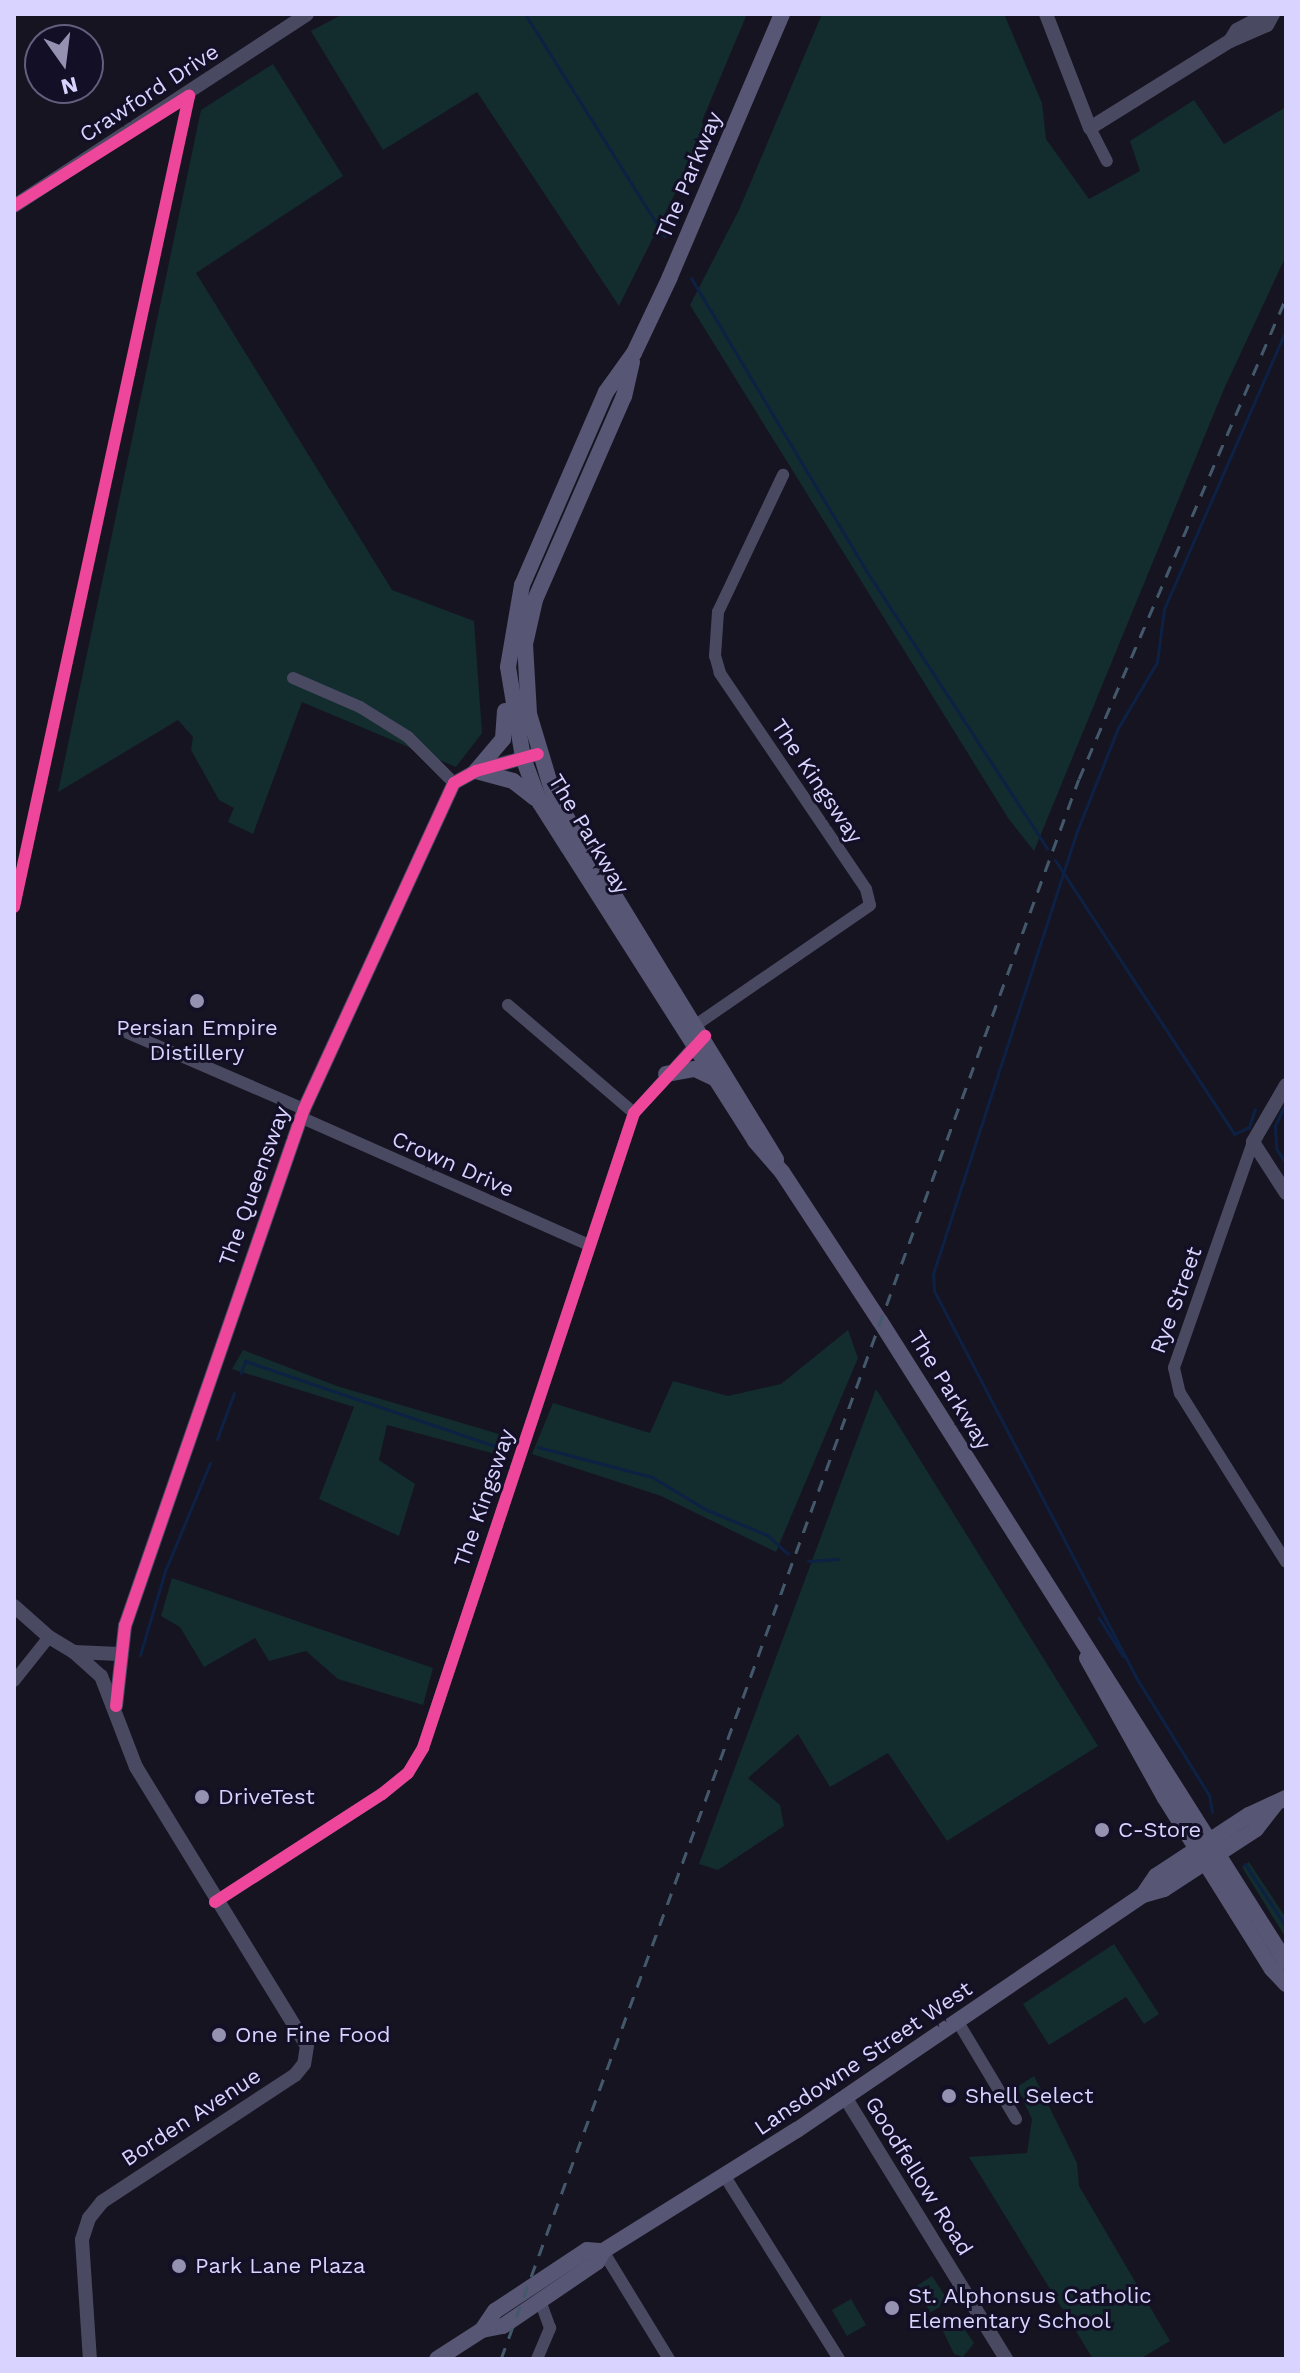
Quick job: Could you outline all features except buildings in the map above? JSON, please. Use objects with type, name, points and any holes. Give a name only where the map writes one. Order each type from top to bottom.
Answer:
[{"type":"main road","name":"The Parkway","points":[[782,14],[634,353],[624,396],[541,583],[528,625],[525,688],[530,756],[696,1034],[715,1078],[782,1172],[1077,1634],[1114,1715],[1286,1962]]},
{"type":"main road","name":"The Parkway","points":[[634,353],[606,392],[522,585],[511,624],[508,676],[540,803],[769,1140],[782,1172]]},
{"type":"main road","points":[[508,676],[503,739],[476,771],[513,781],[540,803]]},
{"type":"main road","points":[[666,1074],[695,1069],[715,1078]]},
{"type":"main road","name":"Lansdowne Street West","points":[[437,2359],[482,2330],[503,2326],[597,2262],[603,2251],[845,2097],[1143,1895],[1156,1876],[1208,1852],[1280,1802]]},
{"type":"main road","name":"The Parkway","points":[[1208,1852],[1272,1969],[1286,1984]]},
{"type":"main road","name":"Lansdowne Street West","points":[[482,2330],[495,2311],[587,2250],[603,2251]]},
{"type":"street","name":"Crawford Drive","points":[[14,206],[307,14]]},
{"type":"street","points":[[1046,14],[1090,128],[1107,161]]},
{"type":"street","points":[[1090,128],[1230,41],[1237,30],[1270,14]]},
{"type":"street","name":"The Kingsway","points":[[215,1902],[382,1794],[408,1773],[423,1748],[634,1113],[696,1034],[870,905],[866,889],[720,673],[715,656],[718,612],[783,475]]},
{"type":"street","points":[[293,678],[360,707],[408,737],[454,783],[476,771],[530,756]]},
{"type":"street","name":"The Queensway","points":[[116,1706],[119,1654],[302,1113],[454,783]]},
{"type":"street","points":[[508,1005],[634,1113]]},
{"type":"street","name":"Crown Drive","points":[[128,1033],[589,1245]]},
{"type":"street","name":"Rye Street","points":[[1286,1085],[1253,1142],[1174,1368],[1180,1393],[1286,1562]]},
{"type":"street","points":[[1253,1142],[1286,1193]]},
{"type":"street","points":[[14,1606],[101,1676],[116,1706],[136,1767],[215,1902]]},
{"type":"street","points":[[14,1681],[49,1637]]},
{"type":"street","points":[[74,1652],[119,1654]]},
{"type":"street","name":"Borden Avenue","points":[[90,2359],[82,2240],[89,2218],[102,2202],[295,2075],[304,2064],[307,2046],[215,1902]]},
{"type":"street","points":[[958,2022],[1016,2119]]},
{"type":"street","name":"Goodfellow Road","points":[[845,2097],[1006,2359]]},
{"type":"street","points":[[724,2175],[839,2359]]},
{"type":"street","points":[[603,2251],[669,2359]]},
{"type":"street","points":[[537,2359],[550,2328],[540,2301]]},
{"type":"green space","points":[[343,14],[747,14],[702,121],[705,133],[619,306],[477,92],[383,150],[311,31]]},
{"type":"green space","points":[[822,14],[1004,14],[1042,103],[1046,139],[1089,199],[1140,171],[1130,141],[1194,100],[1224,144],[1286,107],[1286,256],[1224,389],[1034,851],[1008,818],[690,305],[739,210]]},
{"type":"green space","points":[[273,64],[343,176],[196,273],[392,590],[474,621],[482,733],[456,767],[302,702],[253,834],[228,822],[234,808],[219,800],[191,750],[193,737],[178,720],[58,792],[201,110]]},
{"type":"green space","points":[[848,1330],[858,1358],[776,1552],[661,1496],[532,1454],[553,1403],[650,1433],[673,1381],[728,1396],[781,1384]]},
{"type":"green space","points":[[243,1350],[337,1386],[509,1437],[503,1456],[387,1425],[379,1460],[415,1484],[399,1536],[319,1499],[354,1407],[232,1369]]},
{"type":"green space","points":[[876,1389],[1098,1746],[947,1841],[888,1753],[830,1787],[798,1734],[748,1778],[780,1805],[784,1826],[718,1870],[699,1864]]},
{"type":"green space","points":[[172,1578],[433,1668],[423,1705],[338,1679],[306,1651],[269,1661],[255,1638],[204,1667],[180,1627],[161,1616]]},
{"type":"green space","points":[[1249,1862],[1286,1918],[1286,1938],[1242,1867]]},
{"type":"green space","points":[[1114,1944],[1159,2014],[1144,2024],[1126,1997],[1049,2045],[1023,2004]]},
{"type":"green space","points":[[1034,2076],[1077,2163],[1079,2186],[1170,2341],[1140,2359],[1093,2359],[969,2157],[1027,2153],[1032,2119],[1017,2087]]},
{"type":"green space","points":[[932,2276],[948,2301],[931,2313],[914,2287]]},
{"type":"green space","points":[[851,2299],[866,2325],[847,2336],[832,2310]]},
{"type":"green space","points":[[956,2317],[974,2343],[963,2357],[954,2354],[941,2327]]},
{"type":"waterway","points":[[525,14],[665,237]]},
{"type":"waterway","points":[[691,278],[867,572],[1047,848]]},
{"type":"waterway","points":[[1137,1679],[934,1291],[933,1274],[1077,831],[1118,728],[1157,662],[1164,609],[1286,330]]},
{"type":"waterway","points":[[1055,860],[1234,1134],[1249,1127],[1255,1109]]},
{"type":"waterway","points":[[1286,1102],[1275,1126],[1276,1148],[1286,1164]]},
{"type":"waterway","points":[[241,1373],[245,1361],[509,1451]]},
{"type":"waterway","points":[[217,1439],[234,1393]]},
{"type":"waterway","points":[[538,1447],[652,1477],[705,1509],[767,1535],[788,1554]]},
{"type":"waterway","points":[[140,1655],[165,1571],[210,1463]]},
{"type":"waterway","points":[[808,1561],[838,1559]]},
{"type":"waterway","points":[[1123,1656],[1099,1618],[1123,1656]]},
{"type":"waterway","points":[[1137,1679],[1209,1795],[1212,1812]]},
{"type":"waterway","points":[[1245,1864],[1286,1927]]},
{"type":"railway","points":[[501,2359],[1079,779],[1286,298]]},
{"type":"cycle path","points":[[14,206],[189,96]]},
{"type":"cycle path","points":[[14,907],[189,96]]},
{"type":"cycle path","points":[[116,1706],[125,1626],[304,1109],[454,783],[476,771],[538,754]]},
{"type":"cycle path","points":[[215,1902],[382,1794],[408,1773],[423,1748],[634,1113],[705,1036]]},
{"type":"place","name":"Persian Empire Distillery","points":[[197,1001]]},
{"type":"place","name":"DriveTest","points":[[202,1797]]},
{"type":"place","name":"C-Store","points":[[1102,1830]]},
{"type":"place","name":"One Fine Food","points":[[219,2035]]},
{"type":"place","name":"Shell Select","points":[[949,2096]]},
{"type":"place","name":"Park Lane Plaza","points":[[179,2266]]},
{"type":"place","name":"St. Alphonsus Catholic Elementary School","points":[[892,2308]]}]
